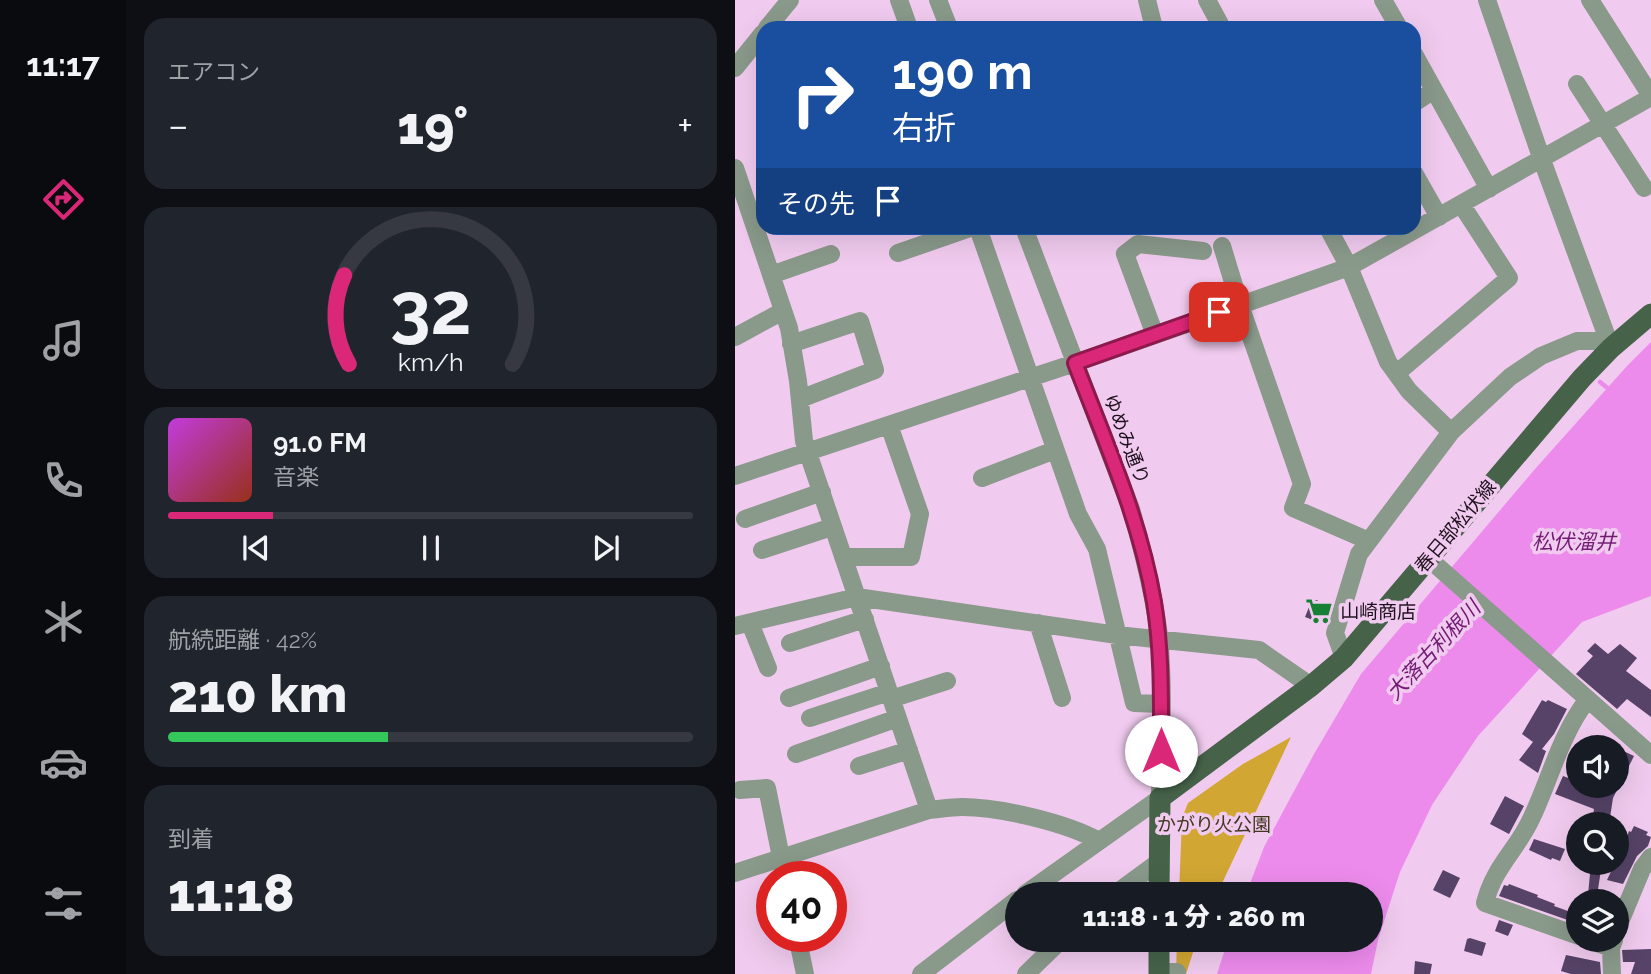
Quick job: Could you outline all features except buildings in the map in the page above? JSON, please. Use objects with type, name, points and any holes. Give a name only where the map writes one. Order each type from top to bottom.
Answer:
[{"type":"main road","name":"春日部松伏線","points":[[1160,799],[1311,686],[1344,658],[1434,563],[1582,378],[1611,348],[1651,314]]},
{"type":"main road","points":[[1159,882],[1160,799]]},
{"type":"main road","points":[[1161,952],[1165,973]]},
{"type":"street","points":[[773,21],[790,0]]},
{"type":"street","points":[[899,0],[906,21]]},
{"type":"street","points":[[938,0],[946,21]]},
{"type":"street","points":[[1147,0],[1152,21]]},
{"type":"street","points":[[1207,0],[1218,21]]},
{"type":"street","points":[[1383,0],[1395,21]]},
{"type":"street","points":[[1487,0],[1611,348]]},
{"type":"street","points":[[1421,227],[1651,96],[1590,0]]},
{"type":"street","points":[[735,68],[756,42]]},
{"type":"street","points":[[1421,67],[1489,189]]},
{"type":"street","points":[[1577,84],[1644,188]]},
{"type":"street","points":[[1421,98],[1434,90]]},
{"type":"street","points":[[735,168],[756,212]]},
{"type":"street","points":[[1421,185],[1439,217]]},
{"type":"street","points":[[1398,373],[1509,278],[1461,204]]},
{"type":"street","points":[[762,235],[792,344],[804,440],[929,810]]},
{"type":"street","points":[[898,253],[950,235]]},
{"type":"street","points":[[980,235],[1078,514],[1097,549],[1133,703],[1161,704]]},
{"type":"street","name":"ゆめみ通り","points":[[1027,235],[1131,509],[1145,557],[1159,638],[1160,799]]},
{"type":"street","points":[[1332,235],[1349,267],[1388,362],[1409,391],[1451,432]]},
{"type":"street","points":[[735,476],[1075,363],[1349,267],[1407,235]]},
{"type":"street","points":[[1155,335],[1125,254],[1138,244],[1203,251]]},
{"type":"street","points":[[1222,246],[1301,484],[1293,508],[1369,541]]},
{"type":"street","points":[[771,275],[831,254]]},
{"type":"street","points":[[735,337],[783,311]]},
{"type":"street","points":[[792,344],[859,321],[875,370],[800,399]]},
{"type":"street","points":[[1344,658],[1335,633],[1359,554],[1451,432],[1510,377],[1541,356],[1577,341],[1596,341],[1611,348]]},
{"type":"street","points":[[843,557],[911,557],[921,514],[890,425]]},
{"type":"street","points":[[982,478],[1055,450]]},
{"type":"street","points":[[745,519],[822,492]]},
{"type":"street","points":[[762,550],[832,527]]},
{"type":"street","points":[[1434,563],[1651,755]]},
{"type":"street","points":[[768,668],[743,625],[857,597],[1117,635],[1259,650],[1311,686]]},
{"type":"street","points":[[790,643],[865,620]]},
{"type":"street","points":[[1038,623],[1062,698]]},
{"type":"street","points":[[789,698],[881,666]]},
{"type":"street","points":[[810,718],[947,681]]},
{"type":"street","points":[[1566,931],[1485,903],[1497,870],[1531,821],[1561,747],[1588,699]]},
{"type":"street","points":[[796,754],[898,718]]},
{"type":"street","points":[[859,766],[909,750]]},
{"type":"street","points":[[740,790],[767,788],[782,861]]},
{"type":"street","points":[[1042,882],[1160,799]]},
{"type":"street","points":[[735,873],[929,810],[963,807],[993,810],[1082,832],[1099,841]]},
{"type":"street","points":[[1629,900],[1642,869],[1651,857]]},
{"type":"street","points":[[1131,882],[1160,861]]},
{"type":"street","points":[[921,974],[944,967],[1005,911]]},
{"type":"street","points":[[800,952],[805,974]]},
{"type":"street","points":[[1026,974],[1049,952]]},
{"type":"street","points":[[1612,952],[1612,974]]},
{"type":"green space","name":"かがり火公園","points":[[1291,737],[1223,882],[1179,882],[1182,818],[1188,803],[1243,764]]},
{"type":"green space","points":[[1177,952],[1193,952],[1186,974],[1176,974]]},
{"type":"water","name":"松伏溜井","points":[[1651,342],[1651,596],[1582,622],[1478,736],[1432,805],[1400,872],[1383,925],[1383,882],[1251,882],[1264,847],[1361,674],[1535,469]]},
{"type":"water","name":"松伏溜井","points":[[1224,952],[1376,952],[1371,974],[1217,974]]},
{"type":"waterway","points":[[1600,382],[1610,390]]},
{"type":"place","name":"山崎商店","points":[[1319,611]]},
{"type":"route","points":[[1161,751],[1159,638],[1145,557],[1131,509],[1075,363],[1219,312]]},
{"type":"water label","name":"大落古利根川","points":[[1433,650]]}]
